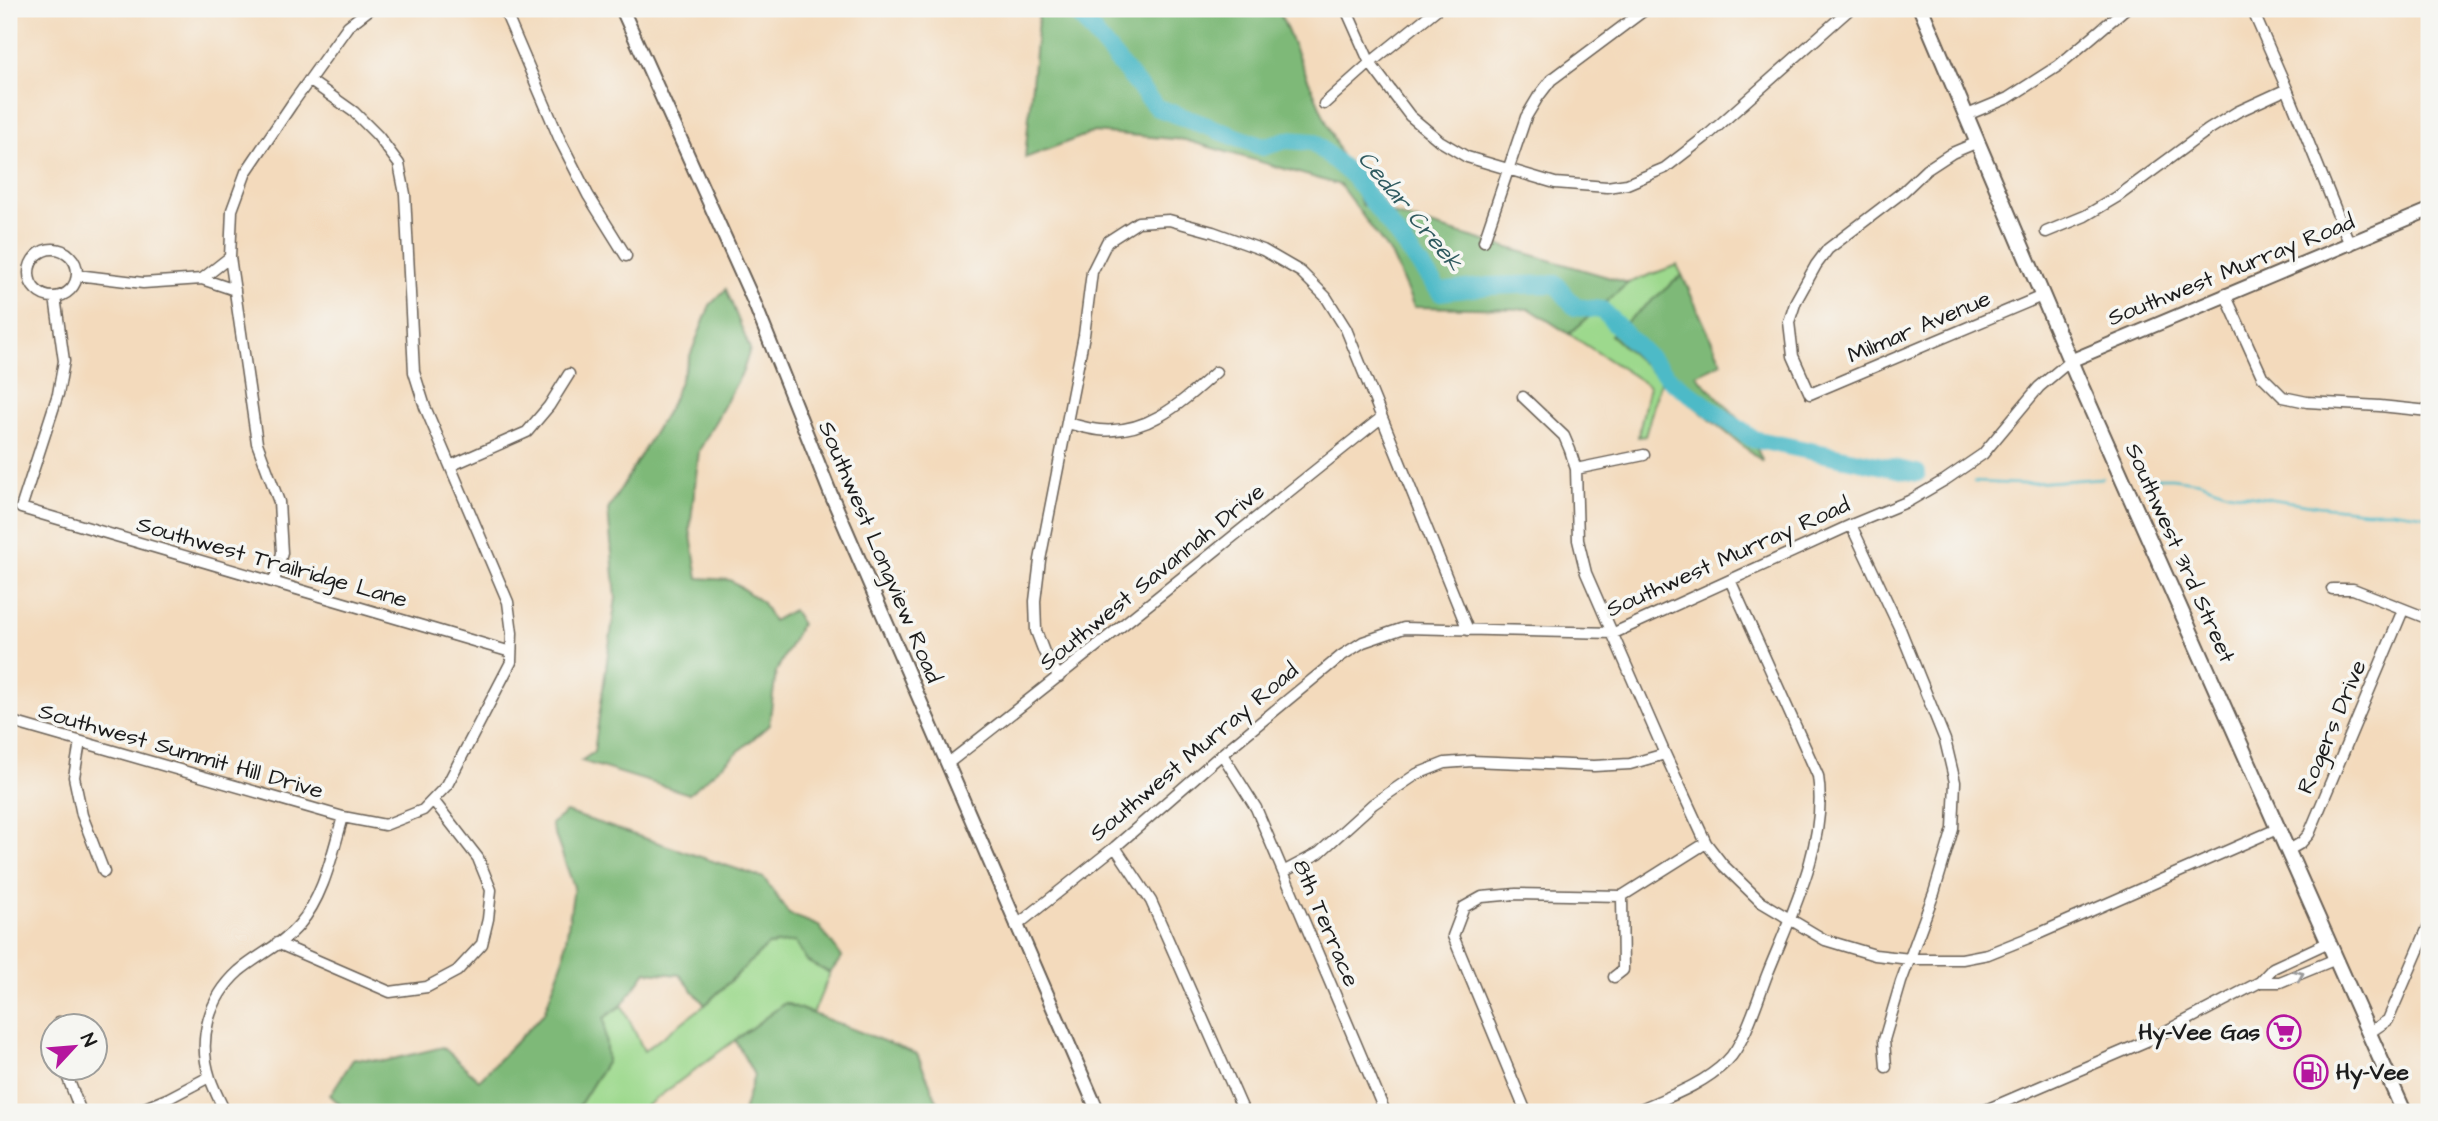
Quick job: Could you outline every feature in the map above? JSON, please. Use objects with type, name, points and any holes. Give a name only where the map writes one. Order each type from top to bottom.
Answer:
[{"type":"main road","name":"Southwest 3rd Street","points":[[1921,9],[2070,361],[2404,1112]]},
{"type":"street","points":[[274,582],[282,553],[279,502],[257,443],[230,257],[232,210],[246,172],[309,80],[348,26],[370,9]]},
{"type":"street","points":[[504,9],[559,140],[588,195],[626,256]]},
{"type":"street","name":"Southwest Longview Road","points":[[622,9],[754,302],[829,490],[1098,1112]]},
{"type":"street","points":[[1346,9],[1370,63],[1410,116],[1440,141],[1467,157],[1555,183],[1607,187],[1627,184],[1665,168],[1709,134],[1850,9]]},
{"type":"street","points":[[1324,104],[1437,9]]},
{"type":"street","points":[[1484,241],[1527,117],[1538,97],[1551,80],[1646,9]]},
{"type":"street","points":[[1967,116],[2008,98],[2058,66],[2125,9]]},
{"type":"street","points":[[2252,9],[2350,245]]},
{"type":"street","points":[[277,943],[390,992],[427,987],[457,971],[482,944],[491,890],[478,859],[433,800],[447,785],[511,662],[512,633],[508,602],[425,407],[414,372],[405,194],[398,164],[378,136],[354,112],[309,80]]},
{"type":"street","points":[[2046,232],[2085,216],[2118,197],[2208,130],[2237,112],[2287,89]]},
{"type":"street","name":"Milmar Avenue","points":[[1978,142],[1952,153],[1926,170],[1904,191],[1828,249],[1796,301],[1789,322],[1793,356],[1810,394],[2042,296]]},
{"type":"street","name":"Southwest Murray Road","points":[[1016,926],[1115,847],[1341,656],[1363,642],[1404,628],[1614,633],[1909,501],[1983,454],[2039,387],[2070,361],[2429,211]]},
{"type":"street","points":[[1059,677],[1044,652],[1036,631],[1035,601],[1040,560],[1084,335],[1092,272],[1107,242],[1138,222],[1169,220],[1263,250],[1301,272],[1326,297],[1346,329],[1468,630]]},
{"type":"street","points":[[54,249],[68,254],[73,260],[77,275],[70,290],[55,297],[40,294],[34,288],[30,281],[30,266],[38,253],[54,249]]},
{"type":"street","points":[[202,279],[230,257]]},
{"type":"street","points":[[77,275],[143,283],[202,279],[234,290]]},
{"type":"street","points":[[2225,294],[2262,376],[2283,397],[2307,402],[2429,411]]},
{"type":"street","name":"Southwest Trailridge Lane","points":[[55,297],[64,361],[58,394],[21,508],[511,652]]},
{"type":"street","points":[[1067,422],[1099,430],[1128,429],[1172,411],[1216,372]]},
{"type":"street","points":[[450,466],[527,432],[549,406],[569,374]]},
{"type":"street","points":[[1523,397],[1564,436],[1576,469],[1577,540],[1586,573],[1706,843],[1723,866],[1761,902],[1825,940],[1875,955],[1910,959],[1962,959],[1988,954],[2277,829]]},
{"type":"street","name":"Southwest Savannah Drive","points":[[947,764],[1381,418]]},
{"type":"street","points":[[1576,469],[1644,455]]},
{"type":"street","points":[[1851,525],[1900,629],[1945,740],[1955,782],[1954,829],[1884,1040],[1886,1067]]},
{"type":"street","points":[[1634,1112],[1692,1087],[1728,1061],[1748,1026],[1791,919],[1817,829],[1822,799],[1818,776],[1730,580]]},
{"type":"street","points":[[2333,589],[2353,589],[2429,619]]},
{"type":"street","name":"Rogers Drive","points":[[2287,851],[2301,843],[2309,834],[2403,610]]},
{"type":"street","name":"Southwest Summit Hill Drive","points":[[9,721],[343,817],[385,825],[423,810],[433,800]]},
{"type":"street","points":[[80,742],[74,778],[82,815],[104,872]]},
{"type":"street","name":"8th Terrace","points":[[1222,754],[1256,808],[1385,1112]]},
{"type":"street","points":[[1283,872],[1320,853],[1373,804],[1417,774],[1445,763],[1472,761],[1606,765],[1630,764],[1665,754]]},
{"type":"street","points":[[225,1112],[209,1077],[205,1028],[217,995],[239,972],[298,927],[315,902],[343,817]]},
{"type":"street","points":[[1526,1112],[1453,936],[1464,907],[1482,897],[1516,894],[1622,896],[1706,843]]},
{"type":"street","points":[[1115,847],[1151,901],[1244,1112]]},
{"type":"street","points":[[1614,977],[1623,970],[1622,896]]},
{"type":"street","points":[[2369,1033],[2388,1020],[2429,925]]},
{"type":"street","points":[[1982,1112],[2148,1040],[2260,982],[2273,968],[2329,942]]},
{"type":"street","points":[[2260,982],[2280,982],[2336,959]]},
{"type":"street","points":[[135,1112],[209,1077]]},
{"type":"street","points":[[69,1082],[81,1112]]},
{"type":"green space","points":[[1039,9],[1278,9],[1362,205],[1628,283],[1569,334],[1530,309],[1414,307],[1392,256],[1340,185],[1185,140],[1094,132],[1025,158]]},
{"type":"green space","points":[[1677,265],[1682,275],[1612,335],[1661,380],[1645,436],[1638,437],[1649,386],[1569,334],[1628,283]]},
{"type":"green space","points":[[1682,275],[1722,363],[1696,375],[1747,427],[1763,462],[1661,380],[1611,335]]},
{"type":"green space","points":[[726,289],[750,349],[743,371],[699,451],[690,529],[698,578],[730,580],[763,603],[773,621],[793,610],[801,624],[776,672],[769,725],[689,794],[581,761],[594,752],[616,598],[608,510],[671,404],[710,305]]},
{"type":"green space","points":[[566,812],[764,878],[789,914],[819,926],[842,957],[830,973],[808,962],[795,942],[768,945],[705,1005],[680,975],[646,972],[622,1005],[604,1018],[607,1061],[579,1106],[563,1112],[348,1112],[330,1095],[354,1058],[385,1061],[443,1047],[479,1080],[544,1013],[563,960],[574,887],[551,824]]},
{"type":"green space","points":[[795,941],[808,962],[830,973],[813,1014],[785,1003],[638,1112],[563,1112],[579,1106],[607,1061],[604,1018],[622,1005],[644,1051],[705,1005],[768,945]]},
{"type":"green space","points":[[785,1003],[917,1054],[942,1112],[743,1112],[754,1075],[735,1040]]},
{"type":"waterway","name":"Cedar Creek","points":[[1074,9],[1156,107],[1263,147],[1286,140],[1313,142],[1354,177],[1440,292],[1489,286],[1556,284],[1575,307],[1602,310],[1672,381],[1753,439],[1917,473]]},
{"type":"waterway","name":"Cedar Creek","points":[[1974,482],[2020,484],[2102,478]]},
{"type":"waterway","points":[[2138,478],[2172,478],[2200,482],[2227,492],[2318,506],[2429,516]]},
{"type":"place","name":"Hy-Vee Gas","points":[[2284,1032]]},
{"type":"place","name":"Hy-Vee","points":[[2311,1072]]}]
